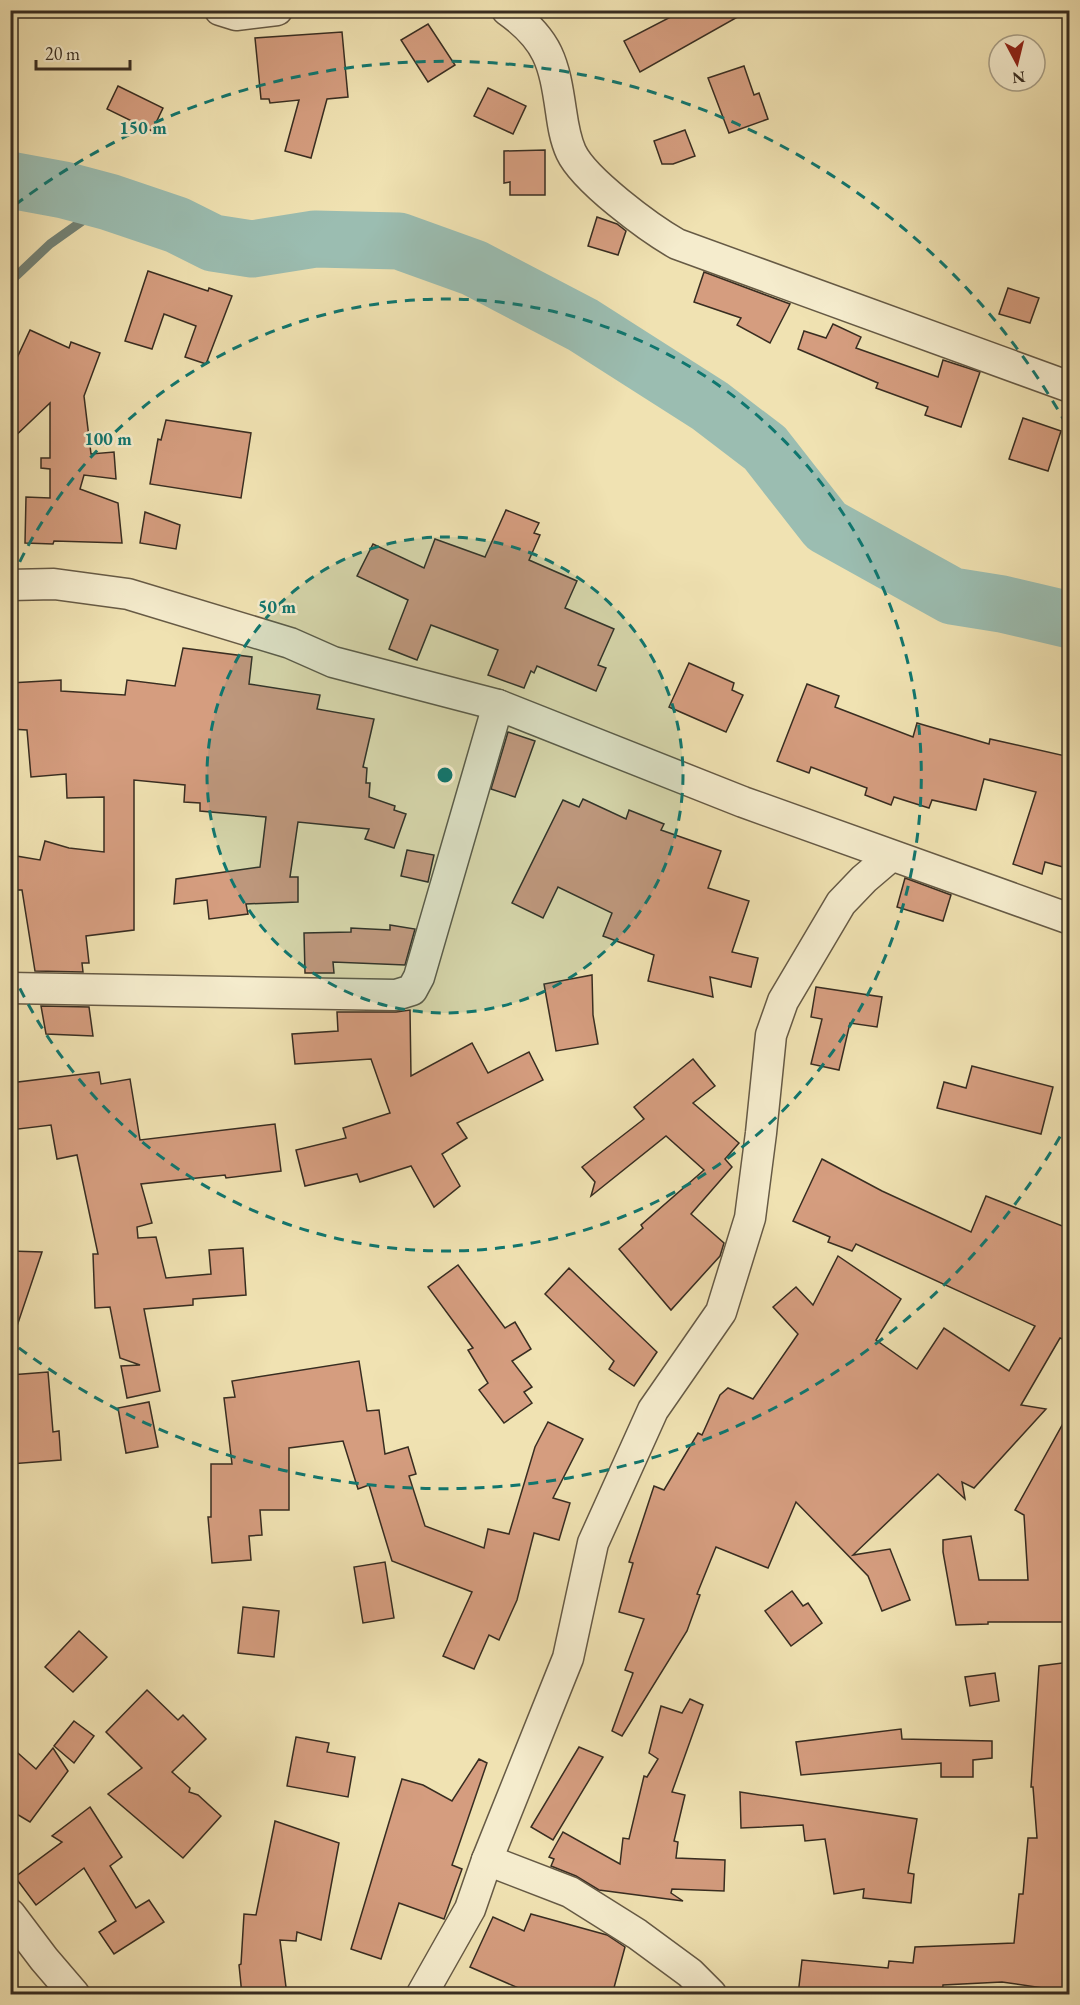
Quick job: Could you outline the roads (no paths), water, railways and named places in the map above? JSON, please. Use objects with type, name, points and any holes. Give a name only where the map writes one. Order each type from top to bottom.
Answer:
[{"type":"street","points":[[220,10],[236,15],[277,10]]},
{"type":"street","points":[[520,13],[544,45],[555,73],[565,136],[571,153],[596,183],[660,234],[677,244],[1070,387]]},
{"type":"street","points":[[10,585],[54,584],[129,594],[290,643],[333,662],[498,705],[743,802],[1070,919]]},
{"type":"street","points":[[10,988],[396,995],[412,990],[498,705]]},
{"type":"street","points":[[422,1995],[470,1909],[487,1860],[568,1658],[593,1543],[652,1410],[721,1312],[750,1218],[771,1035],[783,1001],[841,903],[891,856]]},
{"type":"street","points":[[487,1860],[570,1892],[690,1973],[711,1995]]},
{"type":"street","points":[[10,1914],[74,1995]]},
{"type":"waterway","points":[[10,180],[64,190],[109,202],[177,225],[213,243],[252,249],[315,239],[399,241],[474,268],[583,325],[710,406],[765,448],[826,526],[952,596],[1002,604],[1070,620]]},
{"type":"waterway","points":[[10,285],[14,278],[50,244],[109,202]]}]
